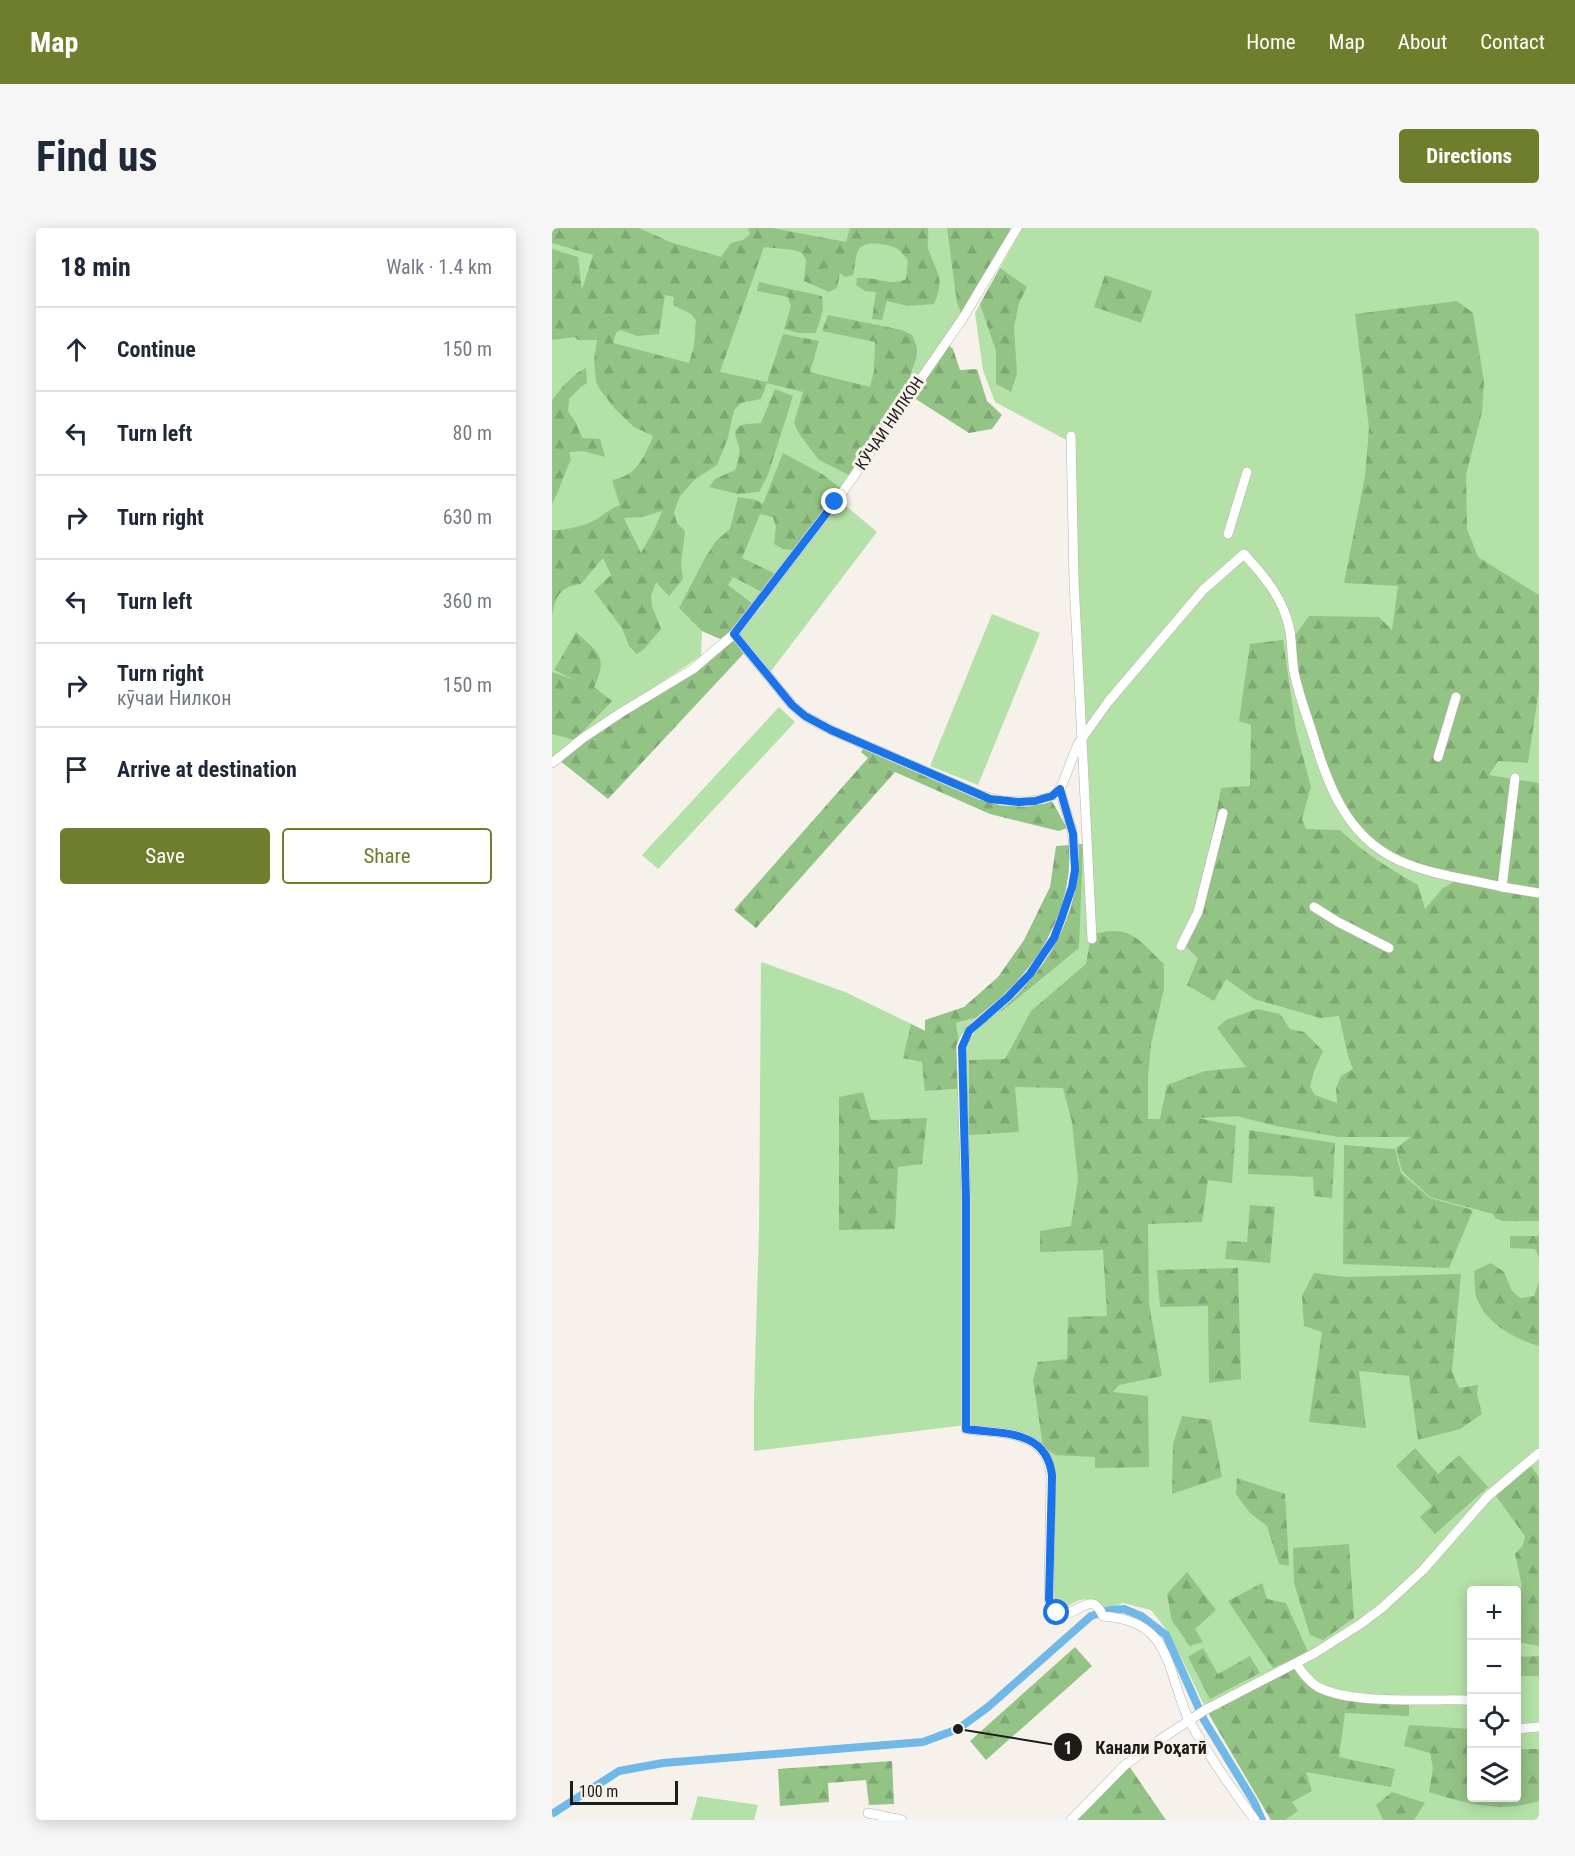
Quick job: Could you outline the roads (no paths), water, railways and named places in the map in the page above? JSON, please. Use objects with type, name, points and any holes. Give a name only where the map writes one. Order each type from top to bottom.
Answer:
[{"type":"street","name":"КӮЧАИ НИЛКОН","points":[[552,763],[583,738],[693,669],[734,634],[842,493],[963,318],[1017,228]]},
{"type":"street","points":[[1071,436],[1074,581],[1092,939]]},
{"type":"street","points":[[1228,534],[1247,472]]},
{"type":"street","points":[[734,634],[792,705],[805,716],[831,730],[990,799],[1035,801],[1052,796],[1060,789],[1073,754],[1082,738],[1126,681],[1203,590],[1244,554],[1274,588],[1282,606],[1290,630],[1297,686],[1324,771],[1332,792],[1352,822],[1372,843],[1399,861],[1418,869],[1539,893]]},
{"type":"street","points":[[1438,757],[1456,697]]},
{"type":"street","points":[[1502,886],[1515,778]]},
{"type":"street","points":[[1060,789],[1073,834],[1075,870],[1062,917],[1054,938],[1030,974],[969,1031],[962,1047],[966,1178],[966,1429],[1023,1437],[1045,1452],[1052,1476],[1050,1604],[1054,1611],[1064,1614],[1073,1612],[1087,1603],[1100,1610],[1103,1616],[1128,1619],[1147,1631],[1156,1640],[1166,1656],[1177,1690],[1191,1719],[1222,1774],[1255,1820]]},
{"type":"street","points":[[1181,946],[1198,912],[1223,813]]},
{"type":"street","points":[[1314,907],[1389,948]]},
{"type":"street","points":[[1071,1820],[1125,1765],[1191,1719],[1296,1663],[1362,1623],[1401,1592],[1488,1496],[1539,1453]]},
{"type":"street","points":[[1296,1663],[1314,1684],[1332,1692],[1379,1698],[1467,1701]]},
{"type":"street","points":[[1521,1729],[1539,1727]]},
{"type":"street","points":[[868,1813],[902,1820]]},
{"type":"waterway","points":[[552,1814],[619,1771],[663,1763],[923,1742],[958,1729],[988,1707],[1091,1616],[1110,1610],[1124,1609],[1141,1616],[1166,1635],[1204,1720],[1254,1802],[1262,1820]]},
{"type":"place","name":"Канали Роҳатӣ","points":[[958,1729]]}]
